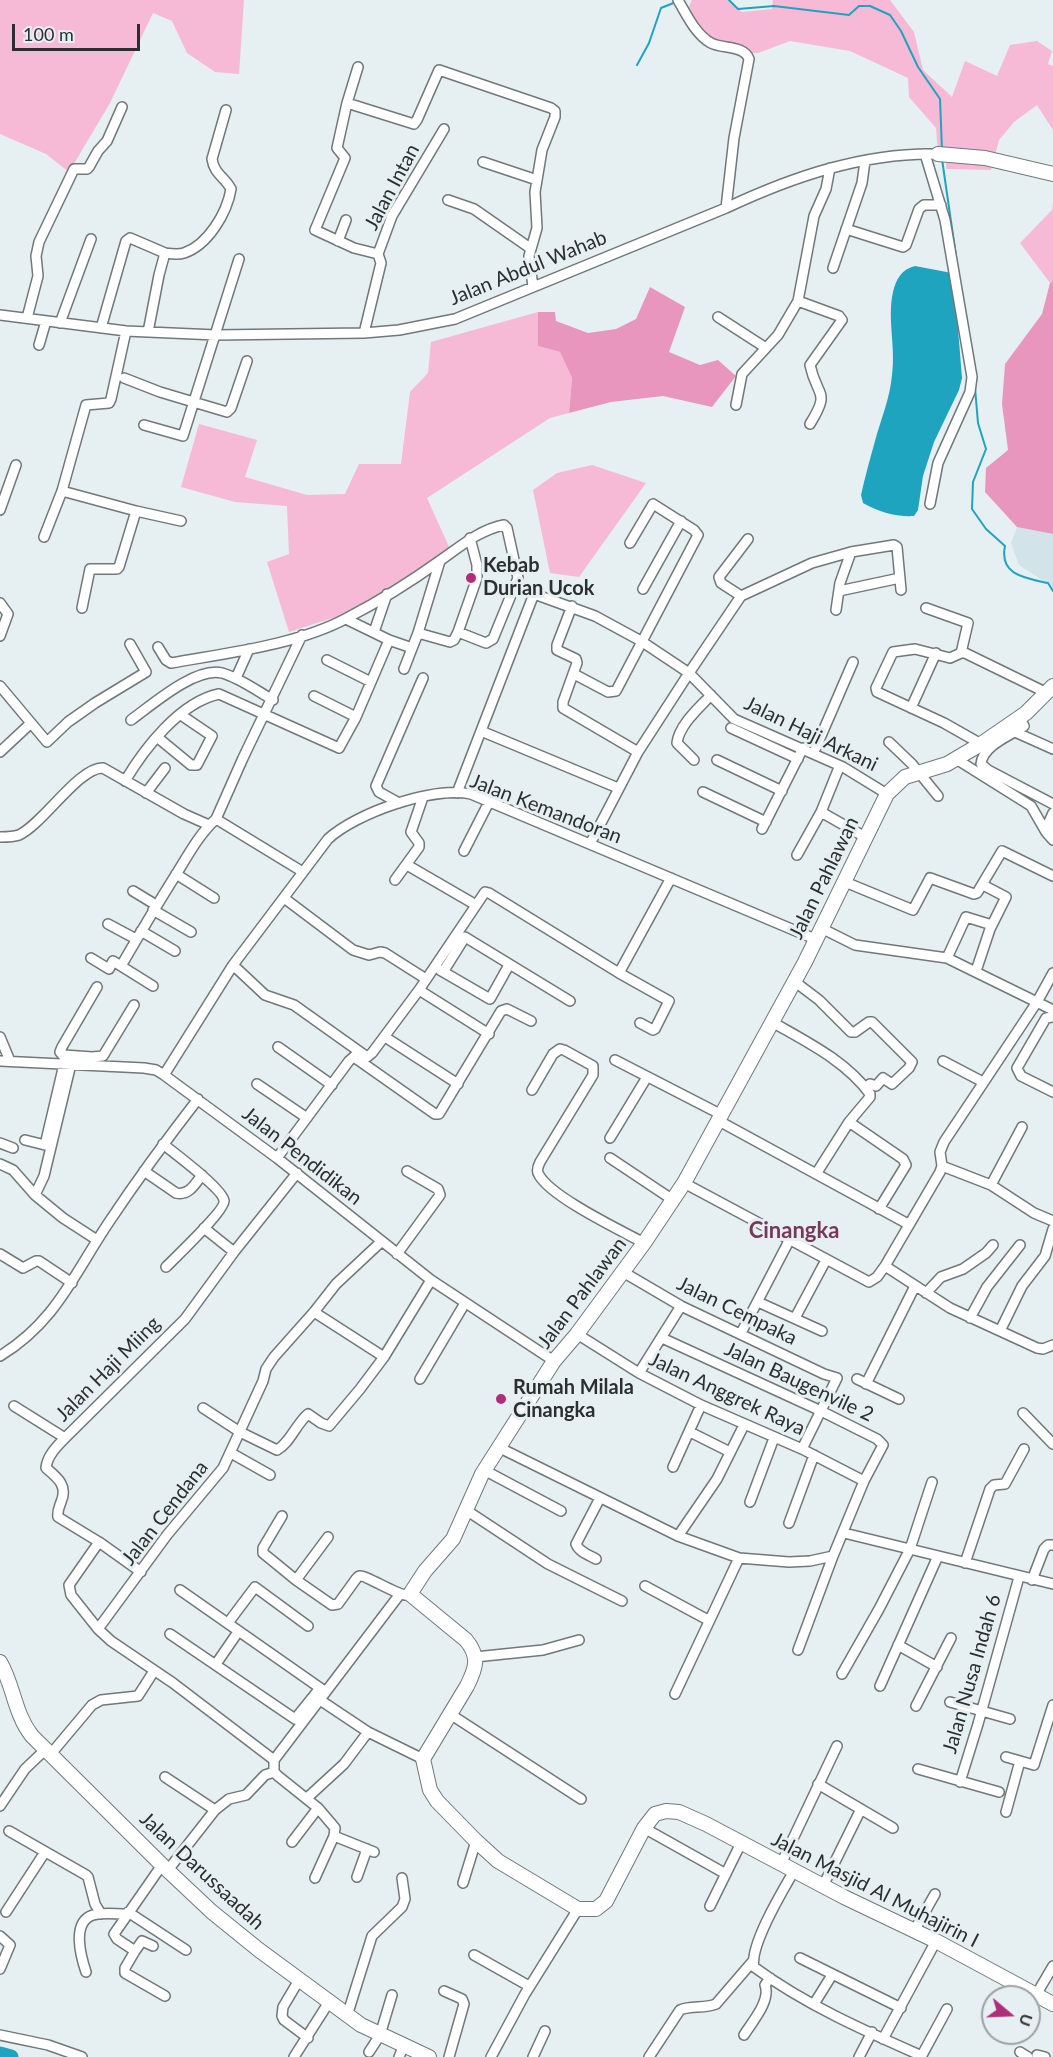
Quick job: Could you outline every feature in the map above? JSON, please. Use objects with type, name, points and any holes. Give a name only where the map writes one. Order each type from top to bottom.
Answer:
[{"type":"street","points":[[680,2],[699,33],[707,41],[743,51],[749,59],[734,138],[726,208]]},
{"type":"street","points":[[358,67],[337,148],[345,158],[315,230],[354,248],[378,254]]},
{"type":"street","points":[[347,103],[414,124],[439,70],[555,111],[543,150],[535,192],[537,228],[530,248],[533,287]]},
{"type":"street","points":[[27,318],[38,276],[36,256],[43,232],[74,169],[89,167],[107,141],[123,107]]},
{"type":"street","points":[[101,328],[126,241],[130,238],[165,254],[182,254],[202,242],[218,221],[231,189],[216,173],[212,159],[226,110]]},
{"type":"street","name":"Jalan Intan","points":[[364,333],[381,263],[378,254],[392,216],[444,129]]},
{"type":"street","points":[[930,504],[938,463],[970,392],[972,376],[941,206],[937,154]]},
{"type":"street","name":"Jalan Abdul Wahab","points":[[0,315],[126,331],[216,335],[364,333],[399,330],[455,319],[758,193],[830,168],[865,161],[937,154],[985,158],[1053,174]]},
{"type":"street","points":[[833,268],[862,183],[865,161]]},
{"type":"street","points":[[483,162],[537,180]]},
{"type":"street","points":[[736,405],[742,374],[778,335],[798,301],[814,216],[826,189],[830,168]]},
{"type":"street","points":[[448,200],[474,209],[530,248]]},
{"type":"street","points":[[846,229],[903,247],[907,242],[919,208],[941,206]]},
{"type":"street","points":[[338,241],[346,220]]},
{"type":"street","points":[[60,323],[91,239]]},
{"type":"street","points":[[148,332],[165,254]]},
{"type":"street","points":[[144,425],[182,437],[239,259]]},
{"type":"street","points":[[798,301],[839,316],[842,320],[810,365],[822,397],[822,402],[810,424]]},
{"type":"street","points":[[718,317],[766,348]]},
{"type":"street","points":[[39,345],[46,321]]},
{"type":"street","points":[[44,537],[62,491],[86,405],[106,405],[111,399],[126,331]]},
{"type":"street","points":[[124,378],[224,412],[229,411],[247,361]]},
{"type":"street","points":[[0,510],[16,465]]},
{"type":"street","points":[[62,491],[181,521]]},
{"type":"street","points":[[574,674],[608,692],[614,692],[698,537],[697,532],[653,504],[630,543]]},
{"type":"street","points":[[82,608],[90,568],[119,567],[136,511]]},
{"type":"street","points":[[643,589],[681,521]]},
{"type":"street","points":[[158,647],[171,663],[249,649],[303,636],[346,619],[440,561],[470,538],[502,525],[506,526],[518,578],[493,639],[486,643],[458,632]]},
{"type":"street","points":[[418,633],[450,642],[454,640],[477,578],[477,565],[470,538]]},
{"type":"street","points":[[741,596],[721,583],[718,577],[748,539]]},
{"type":"street","points":[[590,844],[638,752],[741,596],[812,563],[851,552],[896,545],[901,590]]},
{"type":"street","points":[[836,610],[838,591],[851,552]]},
{"type":"street","points":[[404,669],[418,633],[440,561]]},
{"type":"street","points":[[838,591],[900,578]]},
{"type":"street","points":[[374,632],[387,594]]},
{"type":"street","name":"Jalan Haji Arkani","points":[[457,793],[534,595],[572,606],[641,641],[689,673],[742,724],[814,752],[855,772],[887,794]]},
{"type":"street","points":[[0,603],[8,614],[0,636]]},
{"type":"street","points":[[572,606],[557,650],[576,659],[578,663],[563,702],[563,708],[638,752]]},
{"type":"street","points":[[926,608],[968,623],[961,653]]},
{"type":"street","points":[[346,619],[412,648]]},
{"type":"street","points":[[121,966],[154,908],[213,822],[303,636]]},
{"type":"street","points":[[125,781],[157,737],[181,714],[203,700],[219,694],[336,748],[342,746],[390,640]]},
{"type":"street","points":[[0,686],[46,742],[68,722],[95,703],[146,672],[130,644]]},
{"type":"street","points":[[236,678],[249,649]]},
{"type":"street","points":[[981,744],[876,690],[895,652],[915,649],[950,658],[965,653],[1050,689]]},
{"type":"street","points":[[911,708],[936,653]]},
{"type":"street","points":[[327,660],[371,682]]},
{"type":"street","points":[[181,661],[186,680]]},
{"type":"street","points":[[814,752],[853,662]]},
{"type":"street","points":[[131,720],[186,680],[216,673],[236,678],[273,700]]},
{"type":"street","points":[[399,803],[378,792],[376,786],[423,678]]},
{"type":"street","name":"Jalan Pahlawan","points":[[405,1594],[453,1539],[484,1470],[498,1447],[554,1361],[623,1272],[684,1183],[794,981],[887,794],[900,780],[947,764],[1017,725],[1050,689]]},
{"type":"street","points":[[694,760],[676,740],[686,723],[711,695]]},
{"type":"street","points":[[314,696],[356,717]]},
{"type":"street","points":[[157,737],[194,766],[197,765],[216,739],[181,714]]},
{"type":"street","points":[[0,752],[30,724]]},
{"type":"street","points":[[1053,749],[1017,725],[982,756],[981,764],[988,770],[1053,804]]},
{"type":"street","points":[[731,728],[798,759]]},
{"type":"street","points":[[481,731],[618,788]]},
{"type":"street","points":[[889,742],[938,796]]},
{"type":"street","points":[[703,792],[764,826],[803,748]]},
{"type":"street","points":[[956,759],[1031,806],[1053,840]]},
{"type":"street","points":[[717,760],[782,791]]},
{"type":"street","points":[[0,837],[11,837],[24,831],[93,770],[103,768],[184,814],[213,822],[303,872]]},
{"type":"street","points":[[146,794],[165,768]]},
{"type":"street","points":[[797,855],[821,812],[838,770]]},
{"type":"street","name":"Jalan Kemandoran","points":[[164,1075],[233,965],[328,839],[346,825],[399,803],[443,793],[471,794],[671,878],[818,934],[855,945],[948,958],[1053,1010]]},
{"type":"street","points":[[395,880],[419,845],[411,832],[423,797]]},
{"type":"street","points":[[464,851],[489,801]]},
{"type":"street","points":[[821,812],[865,837]]},
{"type":"street","points":[[1053,813],[1048,824],[1053,829]]},
{"type":"street","points":[[844,882],[913,910],[930,878],[975,894],[983,885],[1002,851],[1053,876]]},
{"type":"street","points":[[407,865],[476,905]]},
{"type":"street","points":[[176,874],[214,898]]},
{"type":"street","points":[[619,973],[671,878]]},
{"type":"street","points":[[976,971],[992,925],[1006,897],[983,885]]},
{"type":"street","points":[[133,891],[191,932]]},
{"type":"street","points":[[439,969],[476,905],[485,892],[489,892],[619,973],[669,1001],[654,1029],[640,1023]]},
{"type":"street","points":[[284,898],[353,950],[369,955],[385,953],[426,979]]},
{"type":"street","points":[[948,958],[966,917],[992,925]]},
{"type":"street","points":[[108,924],[175,951]]},
{"type":"street","points":[[356,1054],[369,1056],[426,979],[439,969],[465,937],[570,1001]]},
{"type":"street","points":[[91,958],[109,969],[113,961],[153,986]]},
{"type":"street","points":[[439,969],[490,999],[509,964]]},
{"type":"street","points":[[233,965],[265,995],[294,1005],[435,1114],[439,1114],[501,1011],[507,1009],[531,1021]]},
{"type":"street","points":[[684,1183],[869,1282],[877,1277],[885,1266],[940,1172],[942,1166],[940,1152],[944,1142],[1037,1002],[1053,973]]},
{"type":"street","points":[[794,981],[819,1000],[851,1032],[872,1022],[912,1062],[909,1068],[892,1084],[883,1078],[876,1086],[870,1084],[866,1088]]},
{"type":"street","points":[[35,1195],[44,1176],[67,1062],[60,1052],[97,987]]},
{"type":"street","points":[[419,990],[489,1034]]},
{"type":"street","points":[[67,1062],[103,1056],[134,1005]]},
{"type":"street","points":[[1052,1088],[1020,1076],[1017,1068],[1046,1018],[1053,1017]]},
{"type":"street","points":[[772,1022],[837,1061],[870,1094],[816,1174]]},
{"type":"street","points":[[0,1037],[17,1063]]},
{"type":"street","points":[[385,1037],[458,1084]]},
{"type":"street","points":[[278,1047],[332,1085]]},
{"type":"street","points":[[532,1090],[553,1054],[560,1049],[593,1066],[593,1075],[537,1170],[539,1176],[567,1199],[644,1243]]},
{"type":"street","points":[[277,1158],[356,1054]]},
{"type":"street","points":[[615,1060],[908,1224]]},
{"type":"street","name":"Jalan Pendidikan","points":[[0,1061],[67,1062],[156,1070],[297,1173],[431,1280],[554,1361]]},
{"type":"street","points":[[943,1061],[983,1082]]},
{"type":"street","points":[[25,1140],[45,1145],[67,1062]]},
{"type":"street","points":[[610,1138],[647,1077]]},
{"type":"street","points":[[257,1084],[307,1118]]},
{"type":"street","points":[[0,1356],[42,1324],[144,1171],[198,1099]]},
{"type":"street","points":[[849,1122],[906,1161],[906,1165],[879,1209]]},
{"type":"street","points":[[991,1185],[1022,1127]]},
{"type":"street","points":[[0,1143],[13,1148]]},
{"type":"street","points":[[163,1144],[202,1175],[225,1200],[223,1206],[204,1228],[166,1267]]},
{"type":"street","points":[[610,1158],[673,1200]]},
{"type":"street","points":[[0,1164],[13,1170],[35,1195],[63,1218],[97,1240]]},
{"type":"street","points":[[942,1166],[991,1185],[1034,1213],[1053,1221]]},
{"type":"street","points":[[144,1171],[176,1193],[182,1194],[188,1191],[202,1175]]},
{"type":"street","points":[[397,1254],[440,1195],[438,1189],[407,1171]]},
{"type":"street","name":"Jalan Haji Miing","points":[[141,1572],[57,1515],[64,1496],[64,1489],[60,1479],[46,1468],[46,1462],[65,1438],[185,1319],[234,1252],[297,1173]]},
{"type":"street","points":[[204,1228],[234,1252]]},
{"type":"street","points":[[1000,1332],[1022,1286],[1049,1257],[1053,1229]]},
{"type":"street","points":[[741,1333],[790,1239]]},
{"type":"street","name":"Jalan Cendana","points":[[98,1629],[167,1535],[212,1483],[231,1453],[263,1381],[266,1369],[274,1357],[336,1284],[382,1240]]},
{"type":"street","points":[[926,1293],[940,1276],[963,1269],[993,1245]]},
{"type":"street","points":[[970,1318],[987,1287],[1020,1245]]},
{"type":"street","points":[[0,1254],[22,1268],[39,1261],[72,1282]]},
{"type":"street","points":[[795,1318],[826,1260]]},
{"type":"street","points":[[885,1266],[970,1318],[1037,1348],[1043,1349],[1053,1345]]},
{"type":"street","name":"Jalan Cempaka","points":[[623,1272],[681,1306],[824,1374],[837,1378],[821,1411]]},
{"type":"street","points":[[203,1408],[240,1432],[276,1450],[282,1447],[308,1414],[321,1424],[329,1426],[384,1357],[431,1280]]},
{"type":"street","points":[[866,1384],[915,1286]]},
{"type":"street","points":[[758,1302],[822,1331]]},
{"type":"street","points":[[420,1379],[465,1303]]},
{"type":"street","points":[[639,1373],[681,1306]]},
{"type":"street","points":[[314,1312],[384,1357]]},
{"type":"street","name":"Jalan Anggrek Raya","points":[[577,1334],[639,1373],[700,1405],[802,1449],[864,1482]]},
{"type":"street","name":"Jalan Baugenvile 2","points":[[662,1338],[878,1439],[883,1444],[864,1482]]},
{"type":"street","points":[[857,1379],[899,1399]]},
{"type":"street","points":[[673,1467],[700,1405]]},
{"type":"street","points":[[14,1406],[65,1438]]},
{"type":"street","points":[[802,1449],[821,1411]]},
{"type":"street","points":[[1023,1413],[1053,1444]]},
{"type":"street","points":[[678,1536],[717,1479],[744,1425]]},
{"type":"street","points":[[690,1432],[730,1452]]},
{"type":"street","points":[[750,1502],[774,1438]]},
{"type":"street","points":[[498,1447],[678,1536],[739,1558],[789,1562],[810,1561],[833,1556]]},
{"type":"street","points":[[965,1563],[990,1489],[994,1485],[1005,1484],[1024,1449]]},
{"type":"street","points":[[231,1453],[270,1475]]},
{"type":"street","points":[[789,1523],[814,1455]]},
{"type":"street","points":[[484,1470],[561,1511]]},
{"type":"street","points":[[798,1650],[864,1482]]},
{"type":"street","points":[[842,1674],[910,1549],[932,1482]]},
{"type":"street","points":[[596,1559],[578,1548],[576,1544],[600,1498]]},
{"type":"street","points":[[466,1510],[548,1564],[622,1601]]},
{"type":"street","points":[[282,1516],[262,1551],[296,1581],[332,1605],[338,1604],[360,1576],[405,1594],[466,1640],[473,1648],[476,1657],[473,1674],[423,1760],[428,1784],[437,1801],[476,1841],[512,1870],[578,1909],[596,1909],[606,1901],[644,1828],[726,1874]]},
{"type":"street","points":[[844,1533],[1053,1584]]},
{"type":"street","points":[[296,1581],[328,1537]]},
{"type":"street","points":[[99,1542],[69,1585],[71,1595],[98,1629],[111,1641],[173,1683],[274,1760]]},
{"type":"street","points":[[1032,1580],[1044,1549],[1047,1545],[1053,1545]]},
{"type":"street","points":[[880,1686],[938,1556]]},
{"type":"street","points":[[675,1694],[739,1558]]},
{"type":"street","name":"Jalan Nusa Indah 6","points":[[960,1782],[1019,1577]]},
{"type":"street","points":[[645,1586],[708,1620]]},
{"type":"street","points":[[228,1623],[255,1587],[308,1626]]},
{"type":"street","points":[[180,1590],[228,1623],[368,1732],[423,1760]]},
{"type":"street","points":[[274,1772],[274,1760],[322,1694],[405,1594]]},
{"type":"street","points":[[216,1664],[238,1632]]},
{"type":"street","points":[[170,1634],[295,1719],[322,1694]]},
{"type":"street","points":[[916,1706],[951,1638]]},
{"type":"street","points":[[476,1657],[543,1650],[579,1640]]},
{"type":"street","points":[[898,1645],[937,1667]]},
{"type":"street","name":"Jalan Darussaadah","points":[[0,1662],[24,1725],[47,1752],[212,1912],[347,2016],[380,2035],[401,2051],[429,2057]]},
{"type":"street","points":[[0,1806],[25,1769],[47,1752],[92,1705],[101,1700],[138,1696],[154,1671]]},
{"type":"street","points":[[950,1702],[1011,1719]]},
{"type":"street","points":[[1006,1757],[1034,1765],[1053,1705]]},
{"type":"street","points":[[450,1714],[581,1799]]},
{"type":"street","points":[[307,1798],[344,1764],[368,1732]]},
{"type":"street","points":[[781,1864],[837,1746]]},
{"type":"street","points":[[1006,1812],[1020,1761]]},
{"type":"street","points":[[918,1769],[999,1792]]},
{"type":"street","points":[[274,1772],[307,1798],[334,1824],[334,1836],[315,1878]]},
{"type":"street","points":[[135,1951],[114,1936],[127,1913],[215,1810],[229,1799],[246,1795],[265,1775],[274,1772]]},
{"type":"street","points":[[165,1777],[215,1810]]},
{"type":"street","points":[[818,1784],[893,1828]]},
{"type":"street","points":[[292,1842],[318,1808]]},
{"type":"street","points":[[823,1886],[861,1809]]},
{"type":"street","name":"Jalan Masjid Al Muhajirin I","points":[[644,1828],[656,1814],[666,1811],[679,1812],[936,1941],[1017,1985]]},
{"type":"street","points":[[9,1831],[86,1875],[100,1914]]},
{"type":"street","points":[[334,1836],[371,1851],[357,1877]]},
{"type":"street","points":[[463,1883],[476,1841]]},
{"type":"street","points":[[710,1906],[741,1843]]},
{"type":"street","points":[[6,1912],[45,1852]]},
{"type":"street","points":[[794,1871],[777,1901],[753,1954],[754,1967],[814,2004],[922,2056],[947,2009]]},
{"type":"street","points":[[347,2016],[372,1936],[402,1907],[404,1902],[402,1878]]},
{"type":"street","points":[[914,1931],[934,1894]]},
{"type":"street","points":[[490,2057],[529,1986],[578,1909]]},
{"type":"street","points":[[86,1972],[80,1952],[81,1925],[90,1916],[127,1913],[186,1950]]},
{"type":"street","points":[[0,1936],[10,1945],[0,1969]]},
{"type":"street","points":[[153,1946],[142,1941],[124,1968],[125,1973],[165,1996]]},
{"type":"street","points":[[884,2039],[936,1941]]},
{"type":"street","points":[[474,1955],[529,1986]]},
{"type":"street","points":[[800,1959],[901,2008]]},
{"type":"street","points":[[649,2057],[680,2010],[685,2007],[709,2007],[716,2004],[753,1961]]},
{"type":"street","points":[[1041,1986],[1053,1966]]},
{"type":"street","points":[[814,2004],[832,1975]]},
{"type":"street","points":[[744,2035],[766,1995],[765,1985],[770,1978]]},
{"type":"street","points":[[299,1980],[283,2007],[282,2016],[308,2038]]},
{"type":"street","points":[[444,1991],[462,2000],[464,2004],[449,2057]]},
{"type":"street","points":[[369,2052],[380,2035],[392,1995]]},
{"type":"street","points":[[294,2057],[329,2002]]},
{"type":"street","points":[[533,2057],[545,2031]]},
{"type":"street","points":[[859,2057],[872,2032]]},
{"type":"street","points":[[0,2035],[48,2045],[82,2057]]},
{"type":"shaded area","points":[[0,0],[244,0],[239,74],[215,72],[187,53],[172,21],[153,13],[110,103],[69,172],[46,154],[0,134]]},
{"type":"shaded area","points":[[692,0],[728,0],[742,12],[772,9],[773,0],[890,0],[914,32],[923,70],[952,97],[965,61],[997,76],[1010,45],[1037,41],[1052,51],[1048,64],[1053,66],[1053,130],[1037,105],[1014,122],[999,140],[991,170],[946,169],[947,153],[938,153],[936,128],[909,97],[908,78],[850,51],[790,41],[758,53],[732,54],[708,47],[686,13]]},
{"type":"shaded area","points":[[1053,203],[1053,281],[1050,283],[1020,243],[1052,210]]},
{"type":"shaded area","points":[[1053,281],[1053,534],[1017,527],[985,492],[986,468],[1008,450],[1002,404],[1005,364],[1042,314],[1050,283]]},
{"type":"shaded area","points":[[650,287],[685,307],[669,352],[700,365],[718,360],[736,376],[712,407],[663,396],[611,402],[569,413],[572,378],[560,352],[538,346],[538,312],[555,312],[556,321],[588,333],[616,329],[636,319]]},
{"type":"shaded area","points":[[538,312],[538,346],[560,352],[572,378],[569,413],[550,418],[427,498],[450,549],[348,613],[289,632],[267,562],[289,554],[287,506],[235,502],[181,487],[199,424],[257,440],[245,477],[307,495],[345,494],[359,464],[401,464],[410,392],[428,373],[431,342]]},
{"type":"shaded area","points":[[592,465],[646,483],[579,577],[550,573],[533,490],[557,473]]},
{"type":"shaded area","points":[[1017,527],[1053,534],[1053,587],[1019,565],[1011,543]]},
{"type":"water","points":[[915,266],[952,273],[962,378],[959,390],[934,442],[923,476],[918,510],[914,516],[901,516],[863,503],[861,495],[891,384],[893,292],[900,275]]},
{"type":"waterway","points":[[729,0],[738,9],[774,6],[849,15],[859,6],[870,6],[890,15],[901,31],[918,67],[940,99],[942,150]]},
{"type":"waterway","points":[[637,65],[649,43],[661,8],[676,2]]},
{"type":"waterway","points":[[942,159],[957,263]]},
{"type":"waterway","points":[[975,388],[978,423],[986,449],[973,482],[972,509],[986,529],[1005,546],[1004,556],[1010,569],[1023,577],[1048,583],[1053,591]]},
{"type":"waterway","points":[[0,2054],[11,2057]]},
{"type":"place","name":"Kebab Durian Ucok","points":[[471,578]]},
{"type":"place","name":"Rumah Milala Cinangka","points":[[501,1399]]},
{"type":"district","name":"Cinangka","points":[[794,1231]]}]
